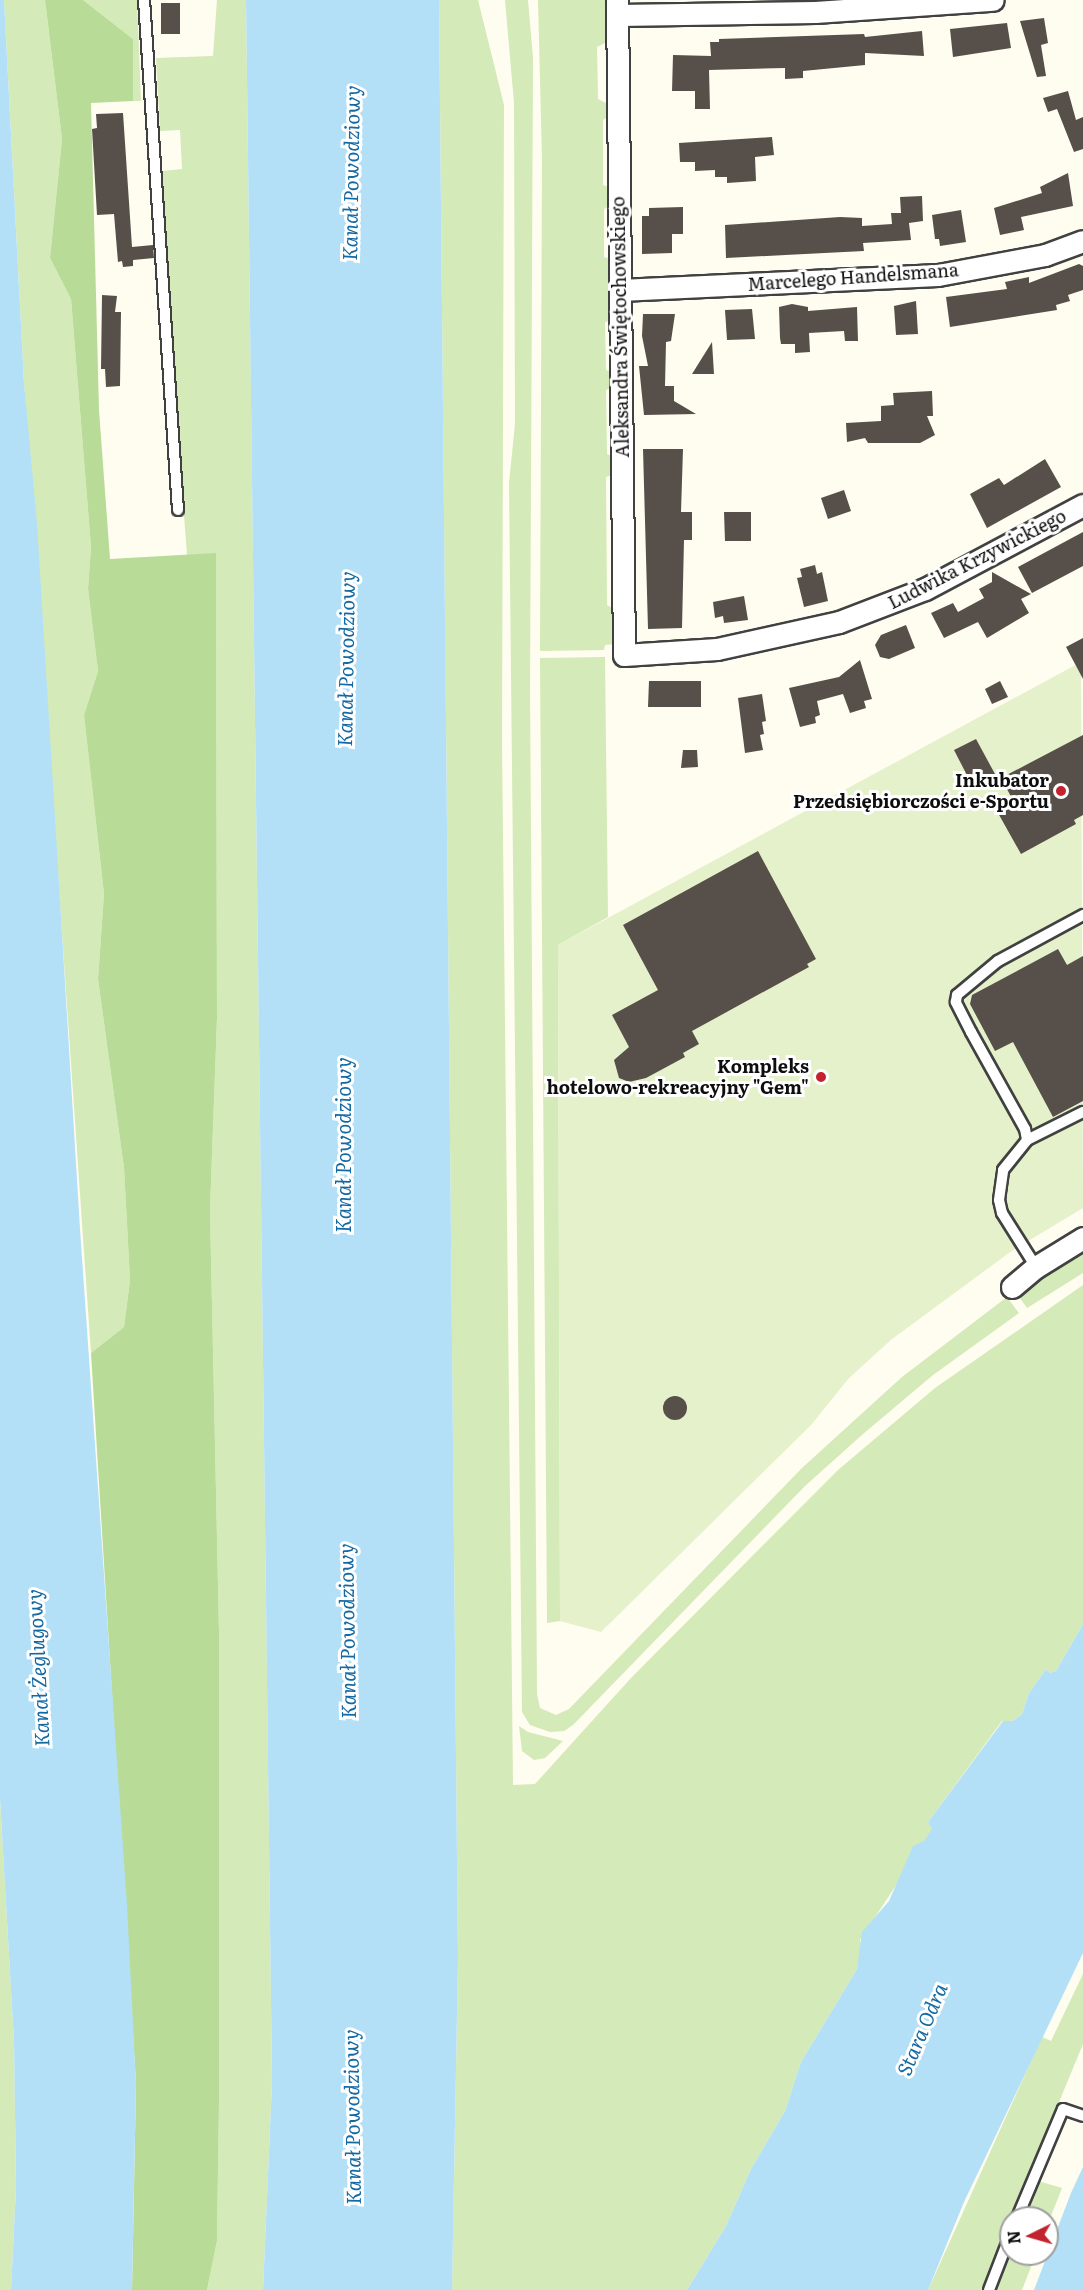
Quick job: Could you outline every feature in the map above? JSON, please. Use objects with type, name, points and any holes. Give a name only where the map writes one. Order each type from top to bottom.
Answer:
[{"type":"street","points":[[618,8],[816,12],[993,0]]},
{"type":"street","name":"Aleksandra Świętochowskiego","points":[[618,8],[624,655]]},
{"type":"street","name":"Marcelego Handelsmana","points":[[620,290],[938,275],[1045,255],[1083,240]]},
{"type":"street","name":"Ludwika Krzywickiego","points":[[624,655],[717,650],[839,622],[943,580],[1083,505]]},
{"type":"street","points":[[1012,1287],[1036,1267],[1083,1238]]},
{"type":"lane","points":[[144,0],[178,510]]},
{"type":"lane","points":[[1027,1140],[1020,1117],[956,1002],[957,995],[998,961],[1083,915]]},
{"type":"lane","points":[[1036,1267],[1002,1213],[999,1200],[1003,1170],[1027,1140],[1083,1112]]},
{"type":"lane","points":[[1022,2206],[1063,2109],[1083,2116]]},
{"type":"lane","points":[[989,2290],[999,2264]]},
{"type":"green space","points":[[4,0],[45,0],[62,139],[50,258],[71,299],[91,547],[88,589],[98,671],[84,715],[104,894],[98,979],[124,1168],[130,1280],[124,1327],[91,1353],[24,383]]},
{"type":"green space","points":[[45,0],[83,0],[133,39],[133,101],[91,103],[99,410],[110,559],[216,553],[217,1019],[210,1210],[219,1631],[219,2102],[217,2241],[207,2290],[132,2290],[136,2084],[91,1353],[124,1327],[130,1280],[124,1168],[98,979],[104,894],[84,715],[98,671],[88,589],[91,547],[71,299],[50,258],[62,139]]},
{"type":"green space","points":[[83,0],[137,0],[141,101],[133,101],[133,39]]},
{"type":"green space","points":[[217,0],[246,0],[272,2082],[263,2290],[207,2290],[217,2241],[219,2102],[219,1631],[210,1210],[217,1019],[216,554],[187,555],[161,211],[163,171],[182,169],[180,130],[160,131],[156,58],[213,56]]},
{"type":"green space","points":[[439,0],[478,0],[504,105],[502,741],[513,1785],[535,1784],[631,1678],[838,1470],[935,1388],[1083,1285],[1083,1624],[1056,1671],[1050,1673],[1046,1669],[1029,1693],[1022,1714],[1013,1721],[1002,1721],[928,1822],[933,1829],[860,1940],[863,1949],[857,1969],[801,2062],[785,2111],[751,2169],[726,2226],[687,2290],[452,2290],[458,1959]]},
{"type":"green space","points":[[505,0],[528,0],[533,58],[530,690],[537,1694],[540,1708],[556,1715],[569,1709],[802,1468],[902,1377],[1007,1297],[1019,1313],[933,1375],[863,1434],[805,1486],[573,1725],[564,1731],[550,1732],[530,1725],[522,1712],[509,483],[515,424],[514,103]]},
{"type":"green space","points":[[538,0],[609,0],[609,41],[597,47],[598,99],[610,105],[608,117],[603,120],[603,185],[611,188],[611,205],[604,209],[604,257],[611,259],[611,321],[605,322],[606,370],[611,372],[611,388],[606,390],[607,454],[612,456],[612,475],[606,477],[607,605],[614,609],[615,644],[605,645],[604,650],[540,651],[542,160]]},
{"type":"green space","points":[[605,657],[608,917],[558,945],[560,1621],[547,1623],[540,658]]},
{"type":"green space","name":"Kompleks hotelowo-rekreacyjny \"Gem\"","points":[[1081,662],[1083,1208],[1013,1250],[892,1339],[849,1378],[811,1425],[601,1632],[560,1621],[558,945]]},
{"type":"green space","points":[[1083,1248],[1083,1273],[1027,1308],[1015,1291]]},
{"type":"green space","points":[[519,1726],[528,1732],[563,1741],[545,1758],[534,1760],[522,1751]]},
{"type":"green space","points":[[0,1799],[14,2042],[16,2187],[11,2290],[0,2290]]},
{"type":"green space","points":[[1083,1974],[1083,2044],[1016,2206],[999,2206],[999,2253],[986,2290],[928,2290],[1042,2037],[1051,2041]]},
{"type":"green space","points":[[1038,2181],[1062,2188],[1055,2206],[1029,2206]]},
{"type":"green space","points":[[1005,2266],[1031,2266],[1022,2290],[995,2290]]},
{"type":"water","name":"Kanał Żeglugowy","points":[[0,0],[4,0],[24,383],[37,523],[80,1229],[127,1905],[136,2084],[132,2290],[11,2290],[16,2187],[14,2042],[0,1799]]},
{"type":"water","name":"Kanał Powodziowy","points":[[246,0],[439,0],[458,1959],[452,2290],[263,2290],[272,2082]]},
{"type":"water","name":"Stara Odra","points":[[1083,1624],[1083,1953],[964,2202],[928,2290],[687,2290],[726,2226],[751,2169],[785,2111],[801,2062],[857,1969],[862,1932],[889,1901],[913,1846],[924,1841],[932,1829],[928,1822],[1003,1721],[1013,1721],[1022,1714],[1029,1693],[1046,1669],[1050,1673],[1056,1671]]},
{"type":"water","points":[[1083,2167],[1083,2290],[1034,2290],[1043,2266],[1059,2266],[1059,2224]]},
{"type":"building","points":[[161,3],[180,3],[180,34],[161,34]]},
{"type":"building","points":[[1044,18],[1048,43],[1041,45],[1046,76],[1037,77],[1020,21]]},
{"type":"building","points":[[1007,23],[1011,48],[953,57],[950,29]]},
{"type":"building","points":[[922,31],[924,56],[865,53],[865,65],[803,71],[803,78],[785,79],[785,68],[709,70],[710,109],[695,109],[695,91],[672,91],[673,55],[711,56],[710,42],[719,42],[719,39],[864,34],[865,37]]},
{"type":"building","points":[[1068,91],[1076,120],[1083,117],[1083,149],[1074,152],[1057,109],[1048,112],[1043,98]]},
{"type":"building","points":[[123,113],[132,247],[153,245],[154,258],[133,260],[133,266],[123,267],[122,261],[118,262],[114,214],[97,215],[92,129],[97,128],[96,114]]},
{"type":"building","points":[[772,137],[774,155],[755,157],[756,181],[727,183],[727,177],[715,177],[715,170],[695,171],[695,162],[680,162],[679,143]]},
{"type":"building","points":[[1068,173],[1073,206],[1021,217],[1024,230],[1000,235],[994,208],[1042,193],[1040,187]]},
{"type":"building","points":[[922,196],[923,221],[909,223],[911,240],[863,243],[864,251],[726,258],[725,225],[840,217],[862,218],[862,226],[892,224],[891,213],[901,213],[900,197]]},
{"type":"building","points":[[683,207],[683,234],[672,234],[672,253],[642,254],[642,216],[649,216],[649,208]]},
{"type":"building","points":[[961,210],[966,242],[940,246],[939,239],[935,239],[932,215]]},
{"type":"building","points":[[1079,264],[1083,266],[1083,290],[1068,295],[1070,301],[1056,305],[1057,310],[950,327],[946,297],[1007,289],[1005,282],[1029,277],[1029,283]]},
{"type":"building","points":[[102,295],[117,296],[115,312],[121,312],[120,386],[106,387],[105,369],[101,369]]},
{"type":"building","points":[[916,301],[918,334],[896,335],[894,306]]},
{"type":"building","points":[[792,304],[808,307],[808,311],[857,307],[858,341],[845,341],[844,331],[809,333],[810,352],[795,353],[795,344],[781,344],[780,338],[779,307]]},
{"type":"building","points":[[752,309],[755,339],[727,340],[725,310]]},
{"type":"building","points":[[643,314],[675,314],[671,341],[666,342],[665,386],[674,386],[674,401],[696,414],[644,415],[639,366],[648,366],[642,336]]},
{"type":"building","points":[[712,342],[714,374],[692,374]]},
{"type":"building","points":[[932,391],[933,416],[927,416],[935,435],[920,443],[868,443],[865,438],[847,442],[846,423],[881,421],[881,406],[894,405],[893,393]]},
{"type":"building","points":[[643,449],[683,449],[681,512],[692,512],[692,540],[684,540],[682,628],[648,629]]},
{"type":"building","points":[[1045,459],[1061,487],[987,528],[970,494],[999,478],[1004,485]]},
{"type":"building","points":[[844,490],[851,511],[828,519],[821,498]]},
{"type":"building","points":[[724,512],[751,512],[751,541],[725,541]]},
{"type":"building","points":[[1083,532],[1083,566],[1032,593],[1018,567]]},
{"type":"building","points":[[815,565],[817,574],[822,572],[828,601],[804,607],[797,578],[802,577],[800,569]]},
{"type":"building","points":[[992,572],[1031,594],[1021,599],[1029,613],[987,638],[978,622],[944,638],[931,613],[953,603],[958,612],[984,598],[979,589],[992,582]]},
{"type":"building","points":[[744,596],[748,620],[724,623],[723,616],[715,618],[713,602]]},
{"type":"building","points":[[906,625],[915,648],[889,659],[880,657],[875,645],[881,635]]},
{"type":"building","points":[[1083,638],[1083,679],[1066,647]]},
{"type":"building","points":[[860,660],[872,699],[864,701],[866,708],[850,713],[843,694],[817,701],[820,715],[815,717],[816,723],[800,727],[789,688],[839,677]]},
{"type":"building","points":[[649,681],[701,681],[701,707],[648,707]]},
{"type":"building","points":[[1000,681],[1008,697],[992,704],[985,689]]},
{"type":"building","points":[[762,694],[766,721],[762,722],[764,734],[760,735],[763,750],[745,753],[738,698]]},
{"type":"building","name":"Inkubator Przedsiębiorczości e-Sportu","points":[[1083,735],[1083,815],[1074,820],[1076,824],[1021,854],[998,813],[1015,804],[1001,778]]},
{"type":"building","points":[[976,739],[995,774],[972,785],[954,750]]},
{"type":"building","points":[[683,750],[697,750],[698,767],[681,768]]},
{"type":"building","points":[[758,851],[816,959],[807,964],[809,967],[692,1031],[699,1044],[683,1053],[685,1057],[646,1078],[629,1082],[619,1078],[614,1060],[629,1047],[612,1015],[658,990],[623,925]]},
{"type":"building","points":[[1058,949],[1067,965],[1083,956],[1083,1101],[1053,1117],[1013,1042],[995,1051],[970,1004],[972,995]]},
{"type":"building","points":[[675,1396],[683,1400],[687,1408],[683,1416],[675,1420],[667,1416],[663,1408],[667,1400]]},
{"type":"place","name":"Inkubator Przedsiębiorczości e-Sportu","points":[[1061,791]]},
{"type":"place","name":"Kompleks hotelowo-rekreacyjny \"Gem\"","points":[[821,1077]]}]
